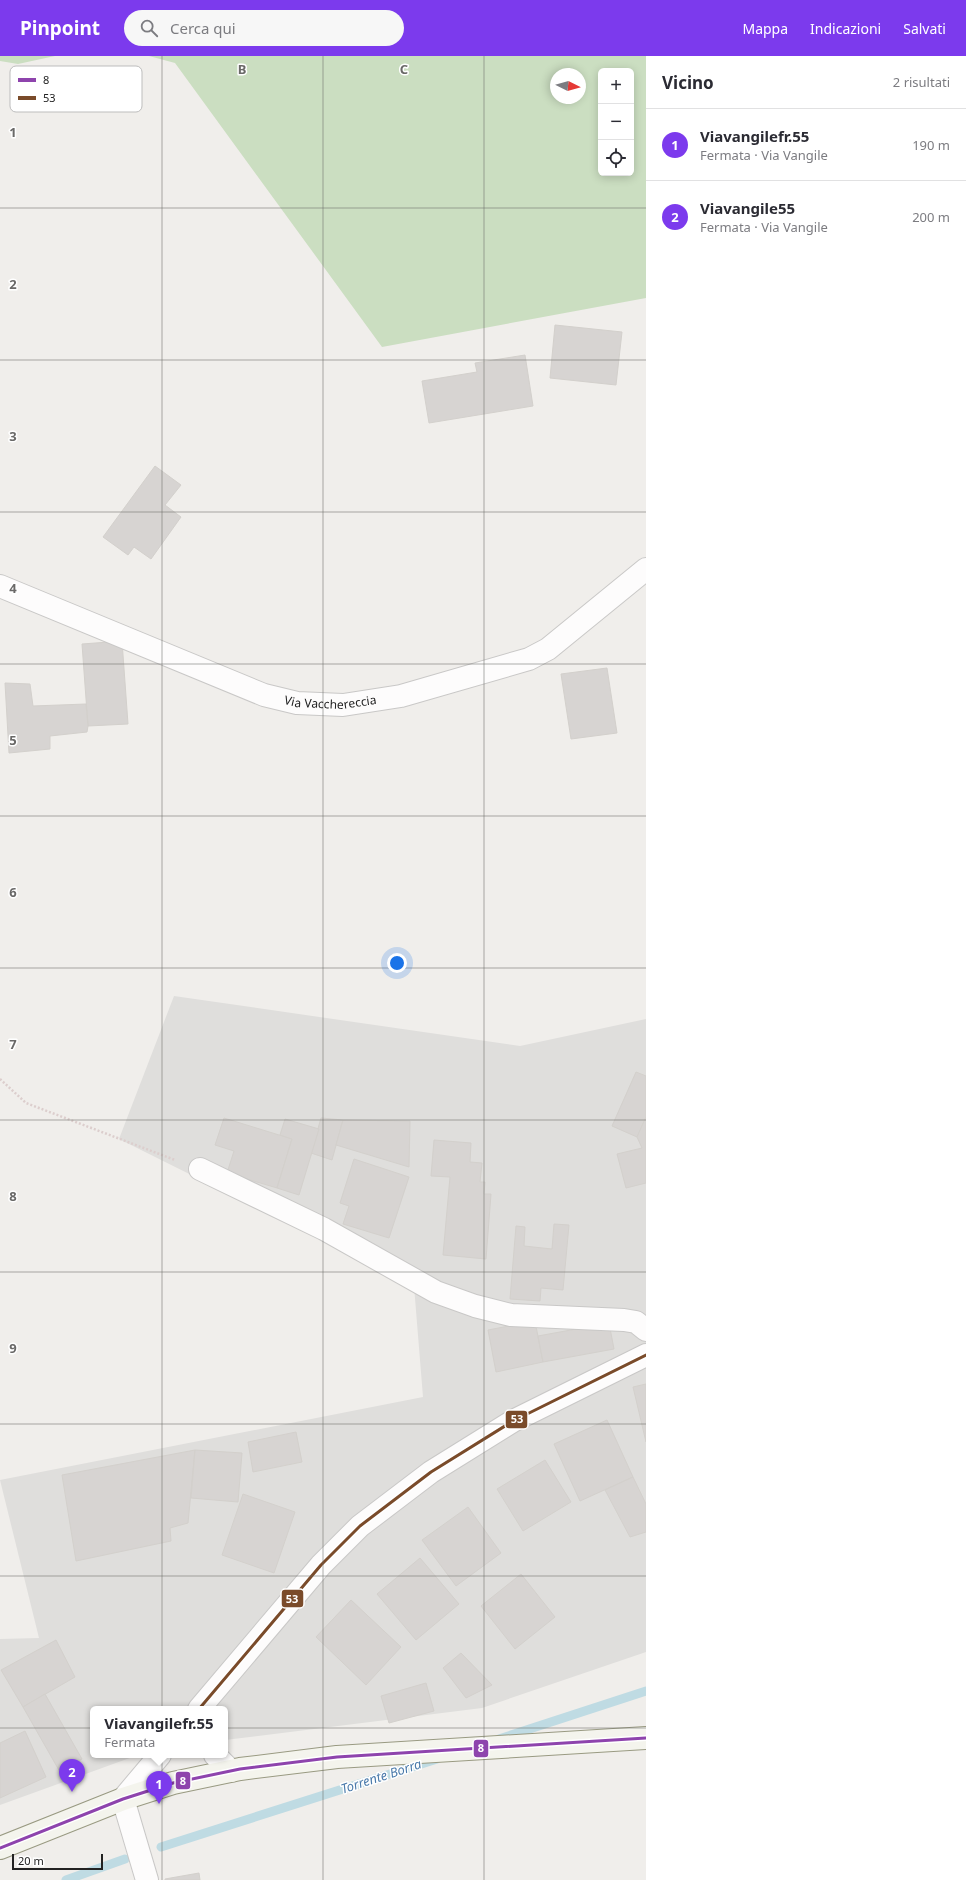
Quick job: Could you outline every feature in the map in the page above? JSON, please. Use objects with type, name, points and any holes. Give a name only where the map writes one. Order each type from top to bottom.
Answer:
[{"type":"street","name":"Via Vacchereccia","points":[[0,586],[264,696],[297,703],[344,705],[401,696],[529,659],[548,649],[646,569]]},
{"type":"street","points":[[200,1169],[324,1229],[436,1292],[475,1306],[511,1315],[624,1320],[636,1322],[646,1330]]},
{"type":"street","points":[[202,1706],[321,1565],[360,1526],[431,1472],[512,1421],[646,1355]]},
{"type":"street","points":[[0,1848],[123,1799],[173,1783],[230,1771],[337,1758],[646,1738]]},
{"type":"street","points":[[123,1799],[157,1758]]},
{"type":"street","points":[[218,1758],[230,1771]]},
{"type":"street","points":[[123,1799],[147,1880]]},
{"type":"path","points":[[0,1079],[26,1103],[200,1169]]},
{"type":"shaded area","points":[[174,996],[520,1046],[646,1019],[646,1652],[482,1708],[228,1740],[228,1706],[90,1706],[90,1758],[130,1758],[0,1805],[0,1639],[39,1638],[0,1480],[423,1397],[414,1286],[119,1139]]},
{"type":"green space","points":[[0,56],[55,56],[18,64],[0,61]]},
{"type":"green space","points":[[149,56],[646,56],[646,298],[382,347],[175,63]]},
{"type":"building","points":[[555,325],[622,332],[616,385],[550,378]]},
{"type":"building","points":[[525,355],[533,406],[429,423],[422,381],[477,372],[475,363]]},
{"type":"building","points":[[155,466],[181,485],[165,505],[181,517],[151,559],[134,547],[128,555],[103,537]]},
{"type":"building","points":[[122,641],[128,724],[88,726],[82,644]]},
{"type":"building","points":[[607,668],[617,733],[571,739],[561,674]]},
{"type":"building","points":[[5,683],[30,684],[33,706],[86,704],[88,726],[87,732],[50,736],[50,749],[9,753]]},
{"type":"building","points":[[636,1072],[646,1076],[646,1117],[637,1137],[612,1126]]},
{"type":"building","points":[[646,1117],[646,1183],[626,1188],[617,1154],[642,1148],[637,1137]]},
{"type":"building","points":[[224,1118],[292,1139],[277,1188],[227,1173],[234,1151],[215,1145]]},
{"type":"building","points":[[321,1118],[343,1120],[332,1160],[311,1153]]},
{"type":"building","points":[[285,1119],[319,1129],[299,1195],[277,1188],[292,1139],[280,1135]]},
{"type":"building","points":[[343,1120],[410,1121],[409,1167],[336,1145]]},
{"type":"building","points":[[434,1140],[471,1143],[470,1162],[482,1163],[480,1182],[485,1182],[484,1194],[491,1194],[486,1259],[443,1255],[450,1177],[431,1176]]},
{"type":"building","points":[[354,1159],[409,1177],[389,1238],[343,1224],[349,1206],[340,1203]]},
{"type":"building","points":[[554,1224],[569,1225],[563,1290],[541,1288],[540,1301],[510,1299],[516,1226],[525,1227],[524,1246],[552,1249]]},
{"type":"building","points":[[535,1321],[543,1362],[496,1372],[488,1330]]},
{"type":"building","points":[[609,1323],[614,1349],[543,1362],[538,1336]]},
{"type":"building","points":[[646,1384],[646,1442],[633,1387]]},
{"type":"building","points":[[607,1420],[633,1477],[580,1501],[554,1444]]},
{"type":"building","points":[[296,1432],[302,1462],[253,1472],[248,1442]]},
{"type":"building","points":[[195,1450],[188,1523],[170,1528],[171,1541],[76,1561],[62,1475]]},
{"type":"building","points":[[195,1450],[242,1453],[238,1502],[191,1498]]},
{"type":"building","points":[[545,1460],[571,1502],[523,1531],[497,1489]]},
{"type":"building","points":[[633,1477],[646,1504],[646,1532],[630,1537],[605,1490]]},
{"type":"building","points":[[243,1494],[295,1512],[274,1573],[222,1555]]},
{"type":"building","points":[[468,1507],[501,1553],[456,1586],[422,1540]]},
{"type":"building","points":[[420,1558],[459,1604],[416,1640],[377,1594]]},
{"type":"building","points":[[521,1574],[555,1617],[515,1649],[481,1606]]},
{"type":"building","points":[[351,1600],[401,1647],[366,1685],[316,1637]]},
{"type":"building","points":[[56,1640],[75,1677],[23,1707],[1,1670]]},
{"type":"building","points":[[461,1653],[492,1685],[466,1698],[443,1668]]},
{"type":"building","points":[[426,1683],[434,1711],[389,1723],[381,1696]]},
{"type":"building","points":[[45,1694],[82,1759],[60,1772],[23,1707]]},
{"type":"building","points":[[25,1731],[46,1777],[0,1798],[0,1743]]},
{"type":"building","points":[[199,1873],[200,1880],[165,1880],[165,1879]]},
{"type":"waterway","name":"Torrente Borra","points":[[499,1739],[646,1691]]},
{"type":"waterway","name":"Torrente Borra","points":[[161,1847],[437,1759]]},
{"type":"waterway","name":"Torrente Borra","points":[[66,1880],[125,1859]]},
{"type":"transit line","name":"53","points":[[202,1706],[321,1565],[360,1526],[431,1472],[513,1421],[646,1355]]},
{"type":"transit line","name":"8","points":[[0,1848],[123,1799],[173,1783],[240,1769],[337,1757],[646,1738]]},
{"type":"place","name":"Viavangile55","points":[[72,1792]]},
{"type":"place","name":"Viavangilefr.55","points":[[159,1804]]}]
